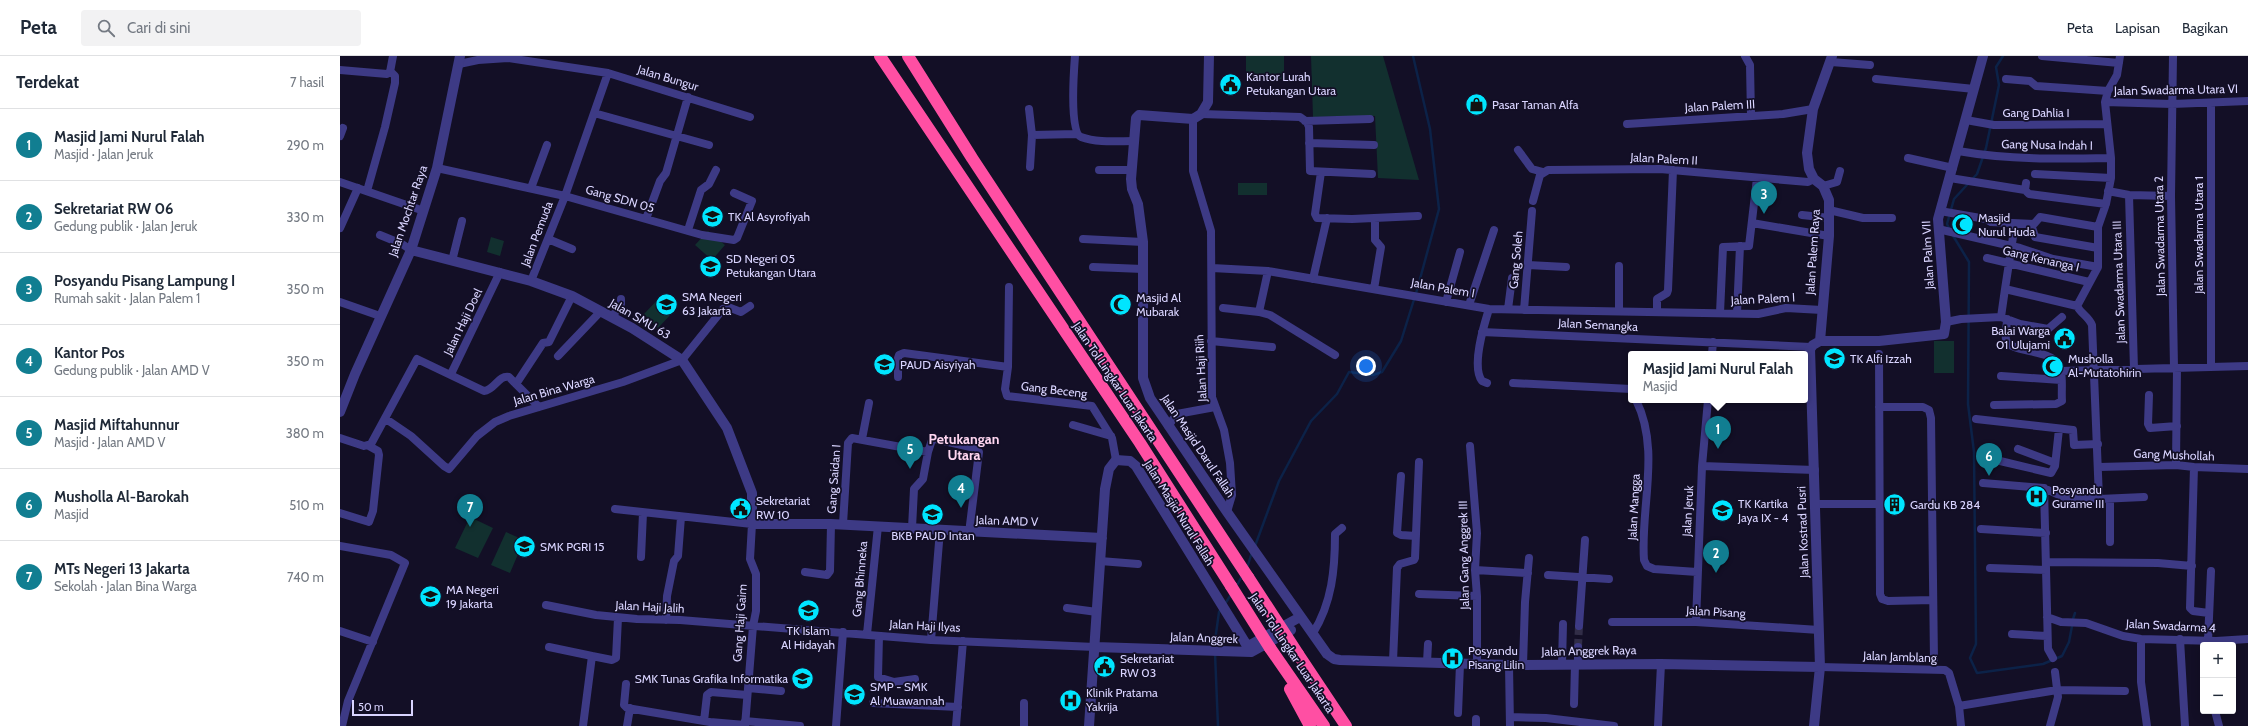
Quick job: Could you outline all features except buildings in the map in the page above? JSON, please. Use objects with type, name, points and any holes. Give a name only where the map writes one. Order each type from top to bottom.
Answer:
[{"type":"highway","name":"Jalan Tol Lingkar Luar Jakarta","points":[[880,56],[1140,443],[1270,648],[1324,726]]},
{"type":"highway","name":"Jalan Tol Lingkar Luar Jakarta","points":[[908,56],[972,158],[1346,726]]},
{"type":"highway","points":[[1270,648],[1310,726]]},
{"type":"street","points":[[340,70],[386,74],[390,70],[393,56]]},
{"type":"street","points":[[1074,56],[1074,123],[1077,134]]},
{"type":"street","points":[[1209,56],[1208,102],[1197,116],[1193,171],[1211,231],[1212,268]]},
{"type":"street","points":[[1745,56],[1750,66],[1752,116]]},
{"type":"street","name":"Jalan Palm VII","points":[[1946,322],[1941,230],[1943,212],[1951,173],[1983,56]]},
{"type":"street","name":"Jalan Swadarma Utara 2","points":[[2173,56],[2172,196],[2177,426],[2176,465]]},
{"type":"street","name":"Jalan Bungur","points":[[459,60],[509,57],[608,73],[750,117]]},
{"type":"street","points":[[2048,57],[2120,60]]},
{"type":"street","points":[[1840,171],[1835,183],[1823,186],[1814,180],[1809,169],[1807,153],[1812,109],[1831,59],[1870,64]]},
{"type":"street","name":"Jalan Mochtar Raya","points":[[340,412],[380,316],[411,250],[437,168],[459,60]]},
{"type":"street","name":"Gang Nusa Indah I","points":[[2098,267],[2098,228],[2106,204],[2111,178],[2111,158],[2105,102],[2108,91],[2117,75],[2120,60]]},
{"type":"street","points":[[366,191],[385,127],[395,83],[395,76],[390,70]]},
{"type":"street","name":"Jalan Pemuda","points":[[531,281],[564,196],[608,73]]},
{"type":"street","points":[[1876,78],[1974,89]]},
{"type":"street","points":[[2006,79],[2030,81],[2036,86],[2108,91]]},
{"type":"street","points":[[646,219],[660,181],[666,173],[688,97]]},
{"type":"street","name":"Jalan Swadarma Utara VI","points":[[2105,102],[2172,104],[2248,101]]},
{"type":"street","name":"Jalan Swadarma Utara 1","points":[[2211,103],[2212,366]]},
{"type":"street","points":[[1029,109],[1032,134],[1030,167]]},
{"type":"street","name":"Jalan Palem III","points":[[1627,124],[1752,116],[1812,109]]},
{"type":"street","points":[[594,113],[708,145]]},
{"type":"street","points":[[1032,134],[1077,134],[1081,137],[1134,141],[1136,118],[1139,116],[1294,116],[1306,120],[1370,119]]},
{"type":"street","points":[[1306,120],[1309,127],[1310,171],[1372,174]]},
{"type":"street","name":"Gang Dahlia I","points":[[1966,120],[1991,124],[2107,124]]},
{"type":"street","points":[[340,136],[343,128]]},
{"type":"street","name":"Jalan Masjid Darul Fallah","points":[[1134,141],[1132,189],[1138,204],[1142,242],[1143,378],[1150,398],[1302,620]]},
{"type":"street","points":[[1309,144],[1374,145]]},
{"type":"street","points":[[531,188],[547,145]]},
{"type":"street","points":[[1518,150],[1532,169],[1543,172],[1540,175],[1533,201]]},
{"type":"street","name":"Gang Nusa Indah I","points":[[1958,151],[2037,160],[2111,158]]},
{"type":"street","points":[[1908,158],[1951,173],[1961,180],[2026,186],[2029,194],[2106,204]]},
{"type":"street","name":"Gang SDN 05","points":[[437,168],[564,196],[702,235],[736,239],[752,201],[734,192]]},
{"type":"street","points":[[688,230],[701,190],[711,182],[716,170]]},
{"type":"street","points":[[1099,170],[1132,170]]},
{"type":"street","name":"Jalan Palem II","points":[[1543,172],[1548,170],[1673,170],[1808,182],[1814,180]]},
{"type":"street","points":[[1657,312],[1658,299],[1667,293],[1668,290],[1673,170]]},
{"type":"street","points":[[1321,172],[1315,214],[1317,218],[1418,216]]},
{"type":"street","points":[[2035,174],[2111,178]]},
{"type":"street","points":[[1720,313],[1723,247],[1749,246],[1757,178]]},
{"type":"street","points":[[340,182],[424,211]]},
{"type":"street","name":"Jalan Palem Raya","points":[[1816,344],[1822,310],[1830,214],[1827,192],[1823,186]]},
{"type":"street","points":[[340,228],[358,188]]},
{"type":"street","points":[[2108,191],[2129,195],[2172,196]]},
{"type":"street","name":"Jalan Swadarma Utara III","points":[[2129,195],[2134,369]]},
{"type":"street","name":"Gang Soleh","points":[[1524,310],[1532,211]]},
{"type":"street","points":[[1943,212],[1986,219],[1990,222],[2034,224],[2040,217],[2098,228]]},
{"type":"street","points":[[1802,215],[1830,214],[1863,218],[1892,218]]},
{"type":"street","points":[[1313,279],[1327,218]]},
{"type":"street","points":[[1374,289],[1381,247],[1375,240],[1375,218]]},
{"type":"street","points":[[452,261],[462,221]]},
{"type":"street","points":[[1752,223],[1829,236]]},
{"type":"street","points":[[1994,404],[2060,403],[2061,371],[2058,362],[2049,356],[2009,345],[2006,340],[2004,318],[2005,289],[2015,224]]},
{"type":"street","points":[[2031,224],[2035,237],[2098,248]]},
{"type":"street","points":[[1469,306],[1494,230]]},
{"type":"street","points":[[1941,230],[2011,246],[2052,259],[2098,267],[2088,282],[2077,306]]},
{"type":"street","points":[[380,235],[402,244],[411,250]]},
{"type":"street","points":[[548,239],[572,250]]},
{"type":"street","points":[[1083,239],[1142,242]]},
{"type":"street","points":[[1737,313],[1740,246]]},
{"type":"street","name":"Jalan SMU 63","points":[[411,250],[500,272],[531,281],[572,296],[649,338],[682,360],[727,428],[752,493],[752,524]]},
{"type":"street","points":[[1446,302],[1460,252]]},
{"type":"street","name":"Gang Kenanga I","points":[[1987,258],[2088,282]]},
{"type":"street","points":[[1528,265],[1566,267]]},
{"type":"street","points":[[1619,266],[1619,311]]},
{"type":"street","points":[[1094,267],[1143,269]]},
{"type":"street","name":"Jalan Palem I","points":[[1212,268],[1268,270],[1489,309],[1720,313],[1765,313],[1786,308],[1822,310]]},
{"type":"street","name":"Jalan Haji Riih","points":[[1212,268],[1212,397],[1224,430],[1230,463],[1232,495],[1227,512]]},
{"type":"street","points":[[1259,312],[1268,270]]},
{"type":"street","name":"Jalan Haji Doel","points":[[369,446],[386,419],[416,359],[451,374],[500,272]]},
{"type":"street","points":[[1508,309],[1512,278]]},
{"type":"street","name":"Gang Beceng","points":[[1009,287],[1008,367],[1005,389],[1007,396],[1089,405],[1111,436],[1115,445],[1116,460]]},
{"type":"street","points":[[2005,289],[2077,306],[2081,313],[2089,318],[2092,325],[2093,371],[2099,467],[2099,499]]},
{"type":"street","points":[[516,384],[543,343],[549,342],[572,296]]},
{"type":"street","points":[[612,317],[621,304],[620,298]]},
{"type":"street","points":[[340,302],[380,316]]},
{"type":"street","points":[[682,360],[724,309],[728,308],[741,312],[750,306]]},
{"type":"street","points":[[1223,308],[1259,312],[1270,315],[1335,354]]},
{"type":"street","points":[[1487,383],[1482,381],[1478,372],[1482,332],[1489,309]]},
{"type":"street","points":[[558,356],[601,311]]},
{"type":"street","points":[[1816,344],[1941,336],[1944,334],[1946,322],[1961,319],[2004,318],[2020,324],[2048,329],[2062,317]]},
{"type":"street","name":"Jalan Semangka","points":[[1482,332],[1713,342],[1816,344]]},
{"type":"street","points":[[1211,341],[1272,347]]},
{"type":"street","points":[[1712,351],[1713,342]]},
{"type":"street","name":"Jalan Kostrad Pusri","points":[[1814,726],[1820,667],[1815,470],[1809,393],[1816,344]]},
{"type":"street","points":[[898,377],[898,358],[899,355],[904,353],[1008,367]]},
{"type":"street","points":[[1879,354],[1880,594],[1882,599],[1888,601],[1933,600]]},
{"type":"street","name":"Jalan Bina Warga","points":[[386,419],[411,436],[449,469],[485,429],[509,416],[623,382],[682,360]]},
{"type":"street","points":[[2061,371],[2248,366]]},
{"type":"street","points":[[451,374],[484,391],[488,391],[506,376],[509,377],[539,407]]},
{"type":"street","points":[[2001,376],[2061,380]]},
{"type":"street","points":[[1513,383],[1628,389]]},
{"type":"street","points":[[2149,395],[2148,424],[2150,428],[2177,426]]},
{"type":"street","points":[[869,403],[862,439],[928,452]]},
{"type":"street","name":"Jalan Mangga","points":[[1637,403],[1643,420],[1648,454],[1644,560],[1647,566],[1654,568],[1697,572]]},
{"type":"street","name":"Jalan Jeruk","points":[[1696,622],[1702,466],[1708,403]]},
{"type":"street","points":[[1168,426],[1177,414],[1215,407]]},
{"type":"street","points":[[1879,407],[1923,407],[1928,410],[1931,418],[1934,661]]},
{"type":"street","points":[[1976,419],[2073,430],[2074,445],[2098,444]]},
{"type":"street","points":[[1073,425],[1111,436]]},
{"type":"street","points":[[2000,461],[2050,473],[2055,464],[2059,429]]},
{"type":"street","points":[[340,438],[362,446],[369,446],[378,451],[379,456],[374,510],[369,522],[340,513]]},
{"type":"street","name":"Gang Saidan I","points":[[843,524],[848,443],[852,438],[862,439]]},
{"type":"street","points":[[912,528],[914,489],[923,479],[928,452],[932,440],[935,439],[975,448],[979,452],[969,532]]},
{"type":"street","name":"Jalan Gang Anggrek III","points":[[1470,446],[1477,532],[1475,570],[1477,596],[1477,664]]},
{"type":"street","points":[[2018,449],[2055,464]]},
{"type":"street","points":[[1090,726],[1100,561],[1107,479],[1109,470],[1116,460]]},
{"type":"street","name":"Jalan Masjid Nurul Fallah","points":[[1116,460],[1130,461],[1136,466],[1246,644],[1250,645],[1302,620]]},
{"type":"street","points":[[1393,661],[1397,568],[1400,564],[1414,560],[1419,462]]},
{"type":"street","name":"Gang Mushollah","points":[[2099,467],[2176,465],[2248,469]]},
{"type":"street","points":[[1702,466],[1815,470]]},
{"type":"street","points":[[2194,467],[2190,609],[2209,613]]},
{"type":"street","points":[[1401,476],[1398,534],[1416,536]]},
{"type":"street","points":[[1983,483],[2044,488],[2063,497],[2099,499],[2144,498]]},
{"type":"street","points":[[2044,488],[2048,649],[2054,658]]},
{"type":"street","points":[[2110,499],[2110,542]]},
{"type":"street","points":[[1816,504],[1879,504]]},
{"type":"street","points":[[614,509],[752,524]]},
{"type":"street","points":[[642,557],[643,513]]},
{"type":"street","points":[[666,620],[669,584],[674,560],[678,556],[681,517]]},
{"type":"street","name":"Jalan AMD V","points":[[752,524],[843,524],[1102,538]]},
{"type":"street","name":"Gang Haji Gaim","points":[[745,724],[753,626],[756,610],[756,574],[750,559],[752,524]]},
{"type":"street","points":[[805,572],[827,574],[830,571],[831,524]]},
{"type":"street","name":"Gang Bhinneka","points":[[867,634],[878,526]]},
{"type":"street","points":[[1313,634],[1323,617],[1329,597],[1335,562],[1334,534],[1342,528]]},
{"type":"street","points":[[1981,529],[2046,533]]},
{"type":"street","points":[[931,640],[940,530]]},
{"type":"street","points":[[1579,626],[1584,578],[1585,540]]},
{"type":"street","points":[[340,546],[391,556],[404,561],[405,565],[348,701],[342,726]]},
{"type":"street","points":[[1523,665],[1525,602],[1529,558]]},
{"type":"street","points":[[1100,561],[1138,564]]},
{"type":"street","points":[[1990,568],[2158,563],[2192,566]]},
{"type":"street","points":[[1475,570],[1528,573]]},
{"type":"street","points":[[2211,571],[2209,613],[2213,642]]},
{"type":"street","points":[[1548,576],[1610,579]]},
{"type":"street","points":[[1419,594],[1477,596]]},
{"type":"street","name":"Jalan Haji Jalih","points":[[546,606],[618,618],[753,626]]},
{"type":"street","points":[[1067,608],[1097,612]]},
{"type":"street","name":"Jalan Swadarma 4","points":[[2047,617],[2061,622],[2086,623],[2123,636],[2141,639],[2213,642],[2248,639]]},
{"type":"street","points":[[549,648],[612,660],[616,658],[618,618]]},
{"type":"street","name":"Jalan Anggrek Raya","points":[[1302,620],[1327,654],[1334,659],[1509,665],[1661,664],[1820,667]]},
{"type":"street","name":"Jalan Anggrek","points":[[1095,647],[1204,652],[1251,652],[1302,620]]},
{"type":"street","name":"Jalan Pisang","points":[[1612,622],[1696,622],[1819,630]]},
{"type":"street","points":[[1562,664],[1563,624]]},
{"type":"street","name":"Jalan Haji Ilyas","points":[[753,626],[931,640],[1095,647]]},
{"type":"street","points":[[340,631],[374,642]]},
{"type":"street","points":[[836,726],[843,632]]},
{"type":"street","points":[[2012,634],[2048,636]]},
{"type":"street","points":[[879,636],[878,677],[894,682],[915,679]]},
{"type":"street","points":[[2141,639],[2141,682],[2147,726]]},
{"type":"street","points":[[2180,640],[2185,726]]},
{"type":"street","points":[[956,726],[963,641]]},
{"type":"street","points":[[1427,662],[1428,644]]},
{"type":"street","points":[[1574,704],[1578,648]]},
{"type":"street","points":[[583,726],[592,656]]},
{"type":"street","points":[[1458,713],[1460,664]]},
{"type":"street","points":[[1658,726],[1661,664]]},
{"type":"street","points":[[1509,665],[1510,726]]},
{"type":"street","name":"Jalan Jamblang","points":[[1820,667],[1945,670],[1949,673],[1959,706],[1961,726]]},
{"type":"street","points":[[2050,726],[2057,702],[2055,672]]},
{"type":"street","points":[[626,684],[624,705],[630,708],[704,721],[800,726]]},
{"type":"street","points":[[1959,706],[2057,690],[2125,691]]},
{"type":"street","points":[[704,721],[707,695],[711,692],[781,691]]},
{"type":"street","points":[[873,703],[958,707]]},
{"type":"street","points":[[1024,703],[1024,726]]},
{"type":"street","points":[[626,726],[630,708]]},
{"type":"street","points":[[2217,714],[2219,726]]},
{"type":"street","points":[[1510,717],[1546,718],[1614,726]]},
{"type":"green space","points":[[1246,56],[1284,56],[1284,79],[1246,79]]},
{"type":"green space","points":[[1311,56],[1383,56],[1419,180],[1378,178],[1375,116],[1313,117]]},
{"type":"green space","points":[[1238,183],[1267,183],[1267,195],[1238,195]]},
{"type":"green space","points":[[708,231],[725,245],[712,260],[695,245]]},
{"type":"green space","points":[[491,237],[504,241],[500,256],[487,252]]},
{"type":"green space","points":[[664,293],[678,307],[658,328],[644,314]]},
{"type":"green space","points":[[1934,341],[1954,341],[1954,373],[1934,373]]},
{"type":"green space","points":[[470,517],[493,528],[478,558],[455,548]]},
{"type":"green space","points":[[506,532],[524,540],[510,573],[491,565]]},
{"type":"green space","points":[[843,689],[857,690],[856,699],[842,698]]},
{"type":"waterway","points":[[1255,546],[1279,481],[1311,421],[1337,394],[1349,372],[1373,375],[1382,372],[1401,341],[1417,290],[1439,209],[1430,129],[1413,56]]},
{"type":"waterway","points":[[1950,230],[1947,224],[1954,199],[1977,174],[1986,148],[1999,85],[1996,67],[2003,56]]},
{"type":"waterway","points":[[1952,234],[1969,262],[1968,404],[1974,452],[1976,644],[1970,658],[1977,673],[2043,664],[2062,656],[2069,642],[2072,626]]},
{"type":"waterway","points":[[1247,568],[1252,552]]},
{"type":"waterway","points":[[1236,587],[1242,576]]},
{"type":"waterway","points":[[1225,604],[1232,593]]},
{"type":"waterway","points":[[1214,648],[1219,612],[1222,608]]},
{"type":"waterway","points":[[2073,619],[2075,613]]},
{"type":"waterway","points":[[1215,653],[1218,726]]},
{"type":"tunnel","points":[[1578,647],[1579,626]]},
{"type":"place","name":"Kantor Lurah Petukangan Utara","points":[[1230,84]]},
{"type":"place","name":"Pasar Taman Alfa","points":[[1476,105]]},
{"type":"place","name":"Posyandu Pisang Lampung I","points":[[1764,214]]},
{"type":"place","name":"TK Al Asyrofiyah","points":[[713,217]]},
{"type":"place","name":"Masjid Nurul Huda","points":[[1962,225]]},
{"type":"place","name":"SD Negeri 05 Petukangan Utara","points":[[710,266]]},
{"type":"place","name":"SMA Negeri 63 Jakarta","points":[[667,304]]},
{"type":"place","name":"Masjid Al Mubarak","points":[[1121,305]]},
{"type":"place","name":"Balai Warga 01 Ulujami","points":[[2065,338]]},
{"type":"place","name":"TK Alfi Izzah","points":[[1834,359]]},
{"type":"place","name":"PAUD Aisyiyah","points":[[884,365]]},
{"type":"place","name":"Musholla Al-Mutatohirin","points":[[2053,366]]},
{"type":"place","name":"Masjid Jami Nurul Falah","points":[[1718,449]]},
{"type":"place","name":"Masjid Miftahunnur","points":[[910,469]]},
{"type":"place","name":"Musholla Al-Barokah","points":[[1989,476]]},
{"type":"place","name":"Posyandu Gurame III","points":[[2037,497]]},
{"type":"place","name":"Gardu KB 284","points":[[1894,505]]},
{"type":"place","name":"Sekretariat RW 10","points":[[740,508]]},
{"type":"place","name":"Kantor Pos","points":[[961,508]]},
{"type":"place","name":"TK Kartika Jaya IX - 4","points":[[1723,511]]},
{"type":"place","name":"BKB PAUD Intan","points":[[933,515]]},
{"type":"place","name":"MTs Negeri 13 Jakarta","points":[[470,527]]},
{"type":"place","name":"SMK PGRI 15","points":[[524,547]]},
{"type":"place","name":"Sekretariat RW 06","points":[[1716,573]]},
{"type":"place","name":"MA Negeri 19 Jakarta","points":[[430,597]]},
{"type":"place","name":"TK Islam Al Hidayah","points":[[808,610]]},
{"type":"place","name":"Posyandu Pisang Lilin","points":[[1453,658]]},
{"type":"place","name":"Sekretariat RW 03","points":[[1104,666]]},
{"type":"place","name":"SMK Tunas Grafika Informatika","points":[[803,679]]},
{"type":"place","name":"SMP - SMK Al Muawannah","points":[[855,694]]},
{"type":"place","name":"Klinik Pratama Yakrija","points":[[1071,700]]},
{"type":"district","name":"Petukangan Utara","points":[[964,448]]}]
